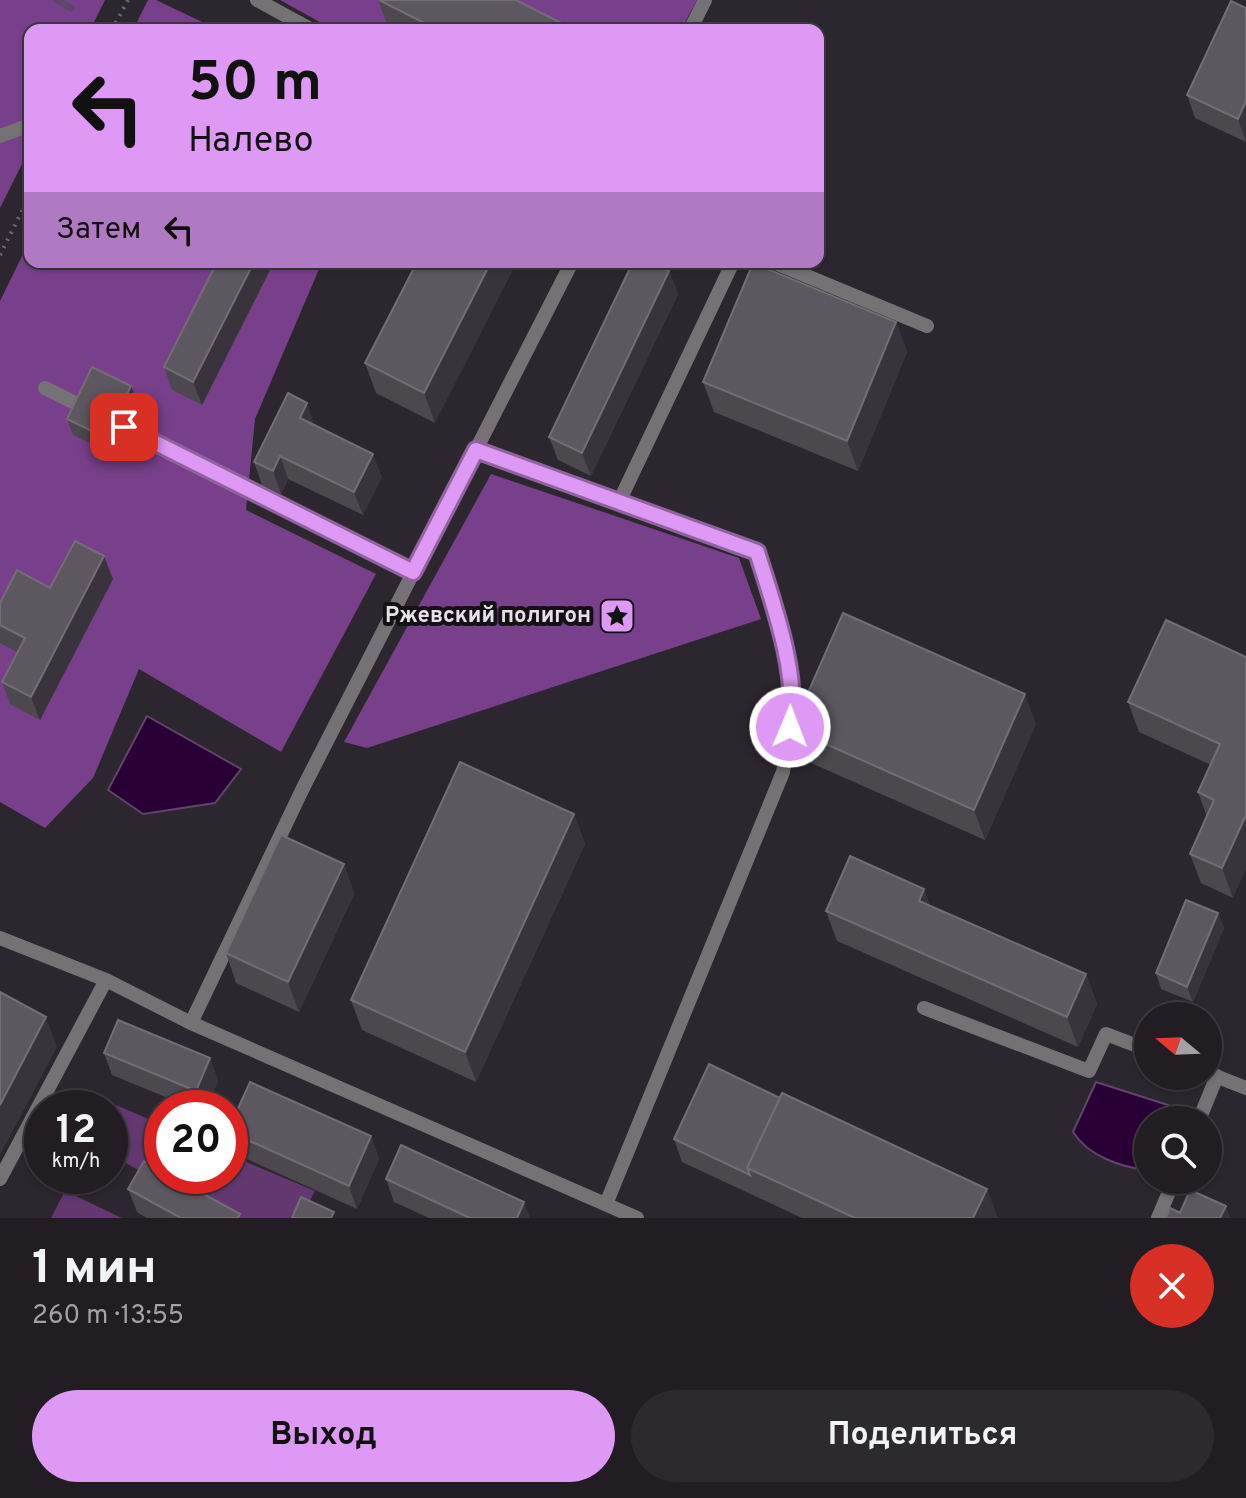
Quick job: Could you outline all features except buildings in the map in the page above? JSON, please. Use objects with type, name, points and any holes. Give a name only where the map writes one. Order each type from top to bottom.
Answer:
[{"type":"lane","points":[[257,0],[301,24]]},
{"type":"lane","points":[[693,24],[705,0]]},
{"type":"lane","points":[[0,136],[24,127]]},
{"type":"lane","points":[[191,1023],[303,788],[569,268]]},
{"type":"lane","points":[[619,502],[730,268]]},
{"type":"lane","points":[[787,268],[927,326]]},
{"type":"lane","points":[[45,388],[85,408]]},
{"type":"lane","points":[[124,427],[413,572]]},
{"type":"lane","points":[[476,450],[757,552],[776,613],[794,705],[783,772],[606,1204]]},
{"type":"lane","points":[[0,938],[106,980],[191,1023],[637,1218]]},
{"type":"lane","points":[[0,1179],[106,980]]},
{"type":"lane","points":[[924,1008],[1089,1071],[1106,1034],[1134,1045]]},
{"type":"lane","points":[[1222,1079],[1246,1088]]},
{"type":"lane","points":[[1158,1218],[1168,1194]]},
{"type":"path","points":[[115,24],[128,0]]},
{"type":"path","points":[[0,255],[24,207]]},
{"type":"shaded area","points":[[0,0],[105,0],[93,24],[24,24],[24,160],[0,208]]},
{"type":"shaded area","points":[[148,0],[156,0],[206,24],[136,24]]},
{"type":"shaded area","points":[[280,0],[697,0],[684,24],[323,24]]},
{"type":"shaded area","points":[[24,252],[24,268],[319,268],[255,419],[246,510],[376,574],[281,752],[139,669],[93,778],[45,828],[0,802],[0,301]]},
{"type":"shaded area","points":[[491,474],[739,558],[761,619],[367,748],[344,742]]},
{"type":"shaded area","points":[[147,716],[241,769],[215,803],[143,814],[108,790]]},
{"type":"shaded area","points":[[1096,1082],[1171,1106],[1134,1106],[1134,1168],[1096,1154],[1073,1132]]},
{"type":"shaded area","points":[[128,1110],[144,1117],[144,1173],[128,1164]]},
{"type":"shaded area","points":[[248,1163],[315,1191],[301,1218],[222,1218],[180,1194],[248,1194]]},
{"type":"shaded area","points":[[63,1194],[71,1194],[122,1218],[51,1218]]},
{"type":"waterway","points":[[57,0],[71,8]]},
{"type":"place","name":"Ржевский полигон","points":[[617,616]]},
{"type":"route","points":[[124,427],[413,572],[476,450],[757,552],[776,613],[794,705],[790,727]]}]
